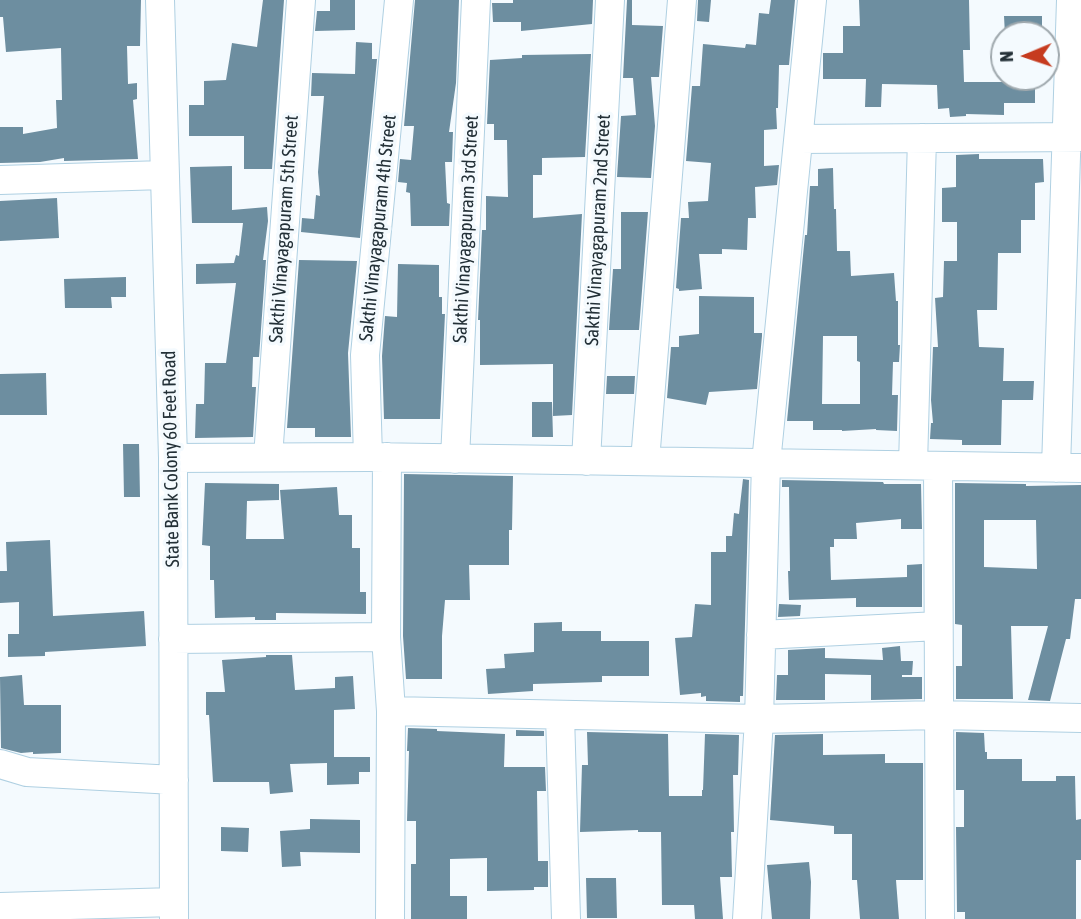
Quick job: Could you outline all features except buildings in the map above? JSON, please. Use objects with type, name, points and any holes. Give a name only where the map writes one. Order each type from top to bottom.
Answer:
[{"type":"street","name":"State Bank Colony 60 Feet Road","points":[[160,0],[173,458],[174,911]]},
{"type":"street","name":"Sakthi Vinayagapuram 5th Street","points":[[268,457],[301,0]]},
{"type":"street","name":"Sakthi Vinayagapuram 4th Street","points":[[390,919],[391,711],[377,457],[365,355],[399,0]]},
{"type":"street","name":"Sakthi Vinayagapuram 3rd Street","points":[[456,459],[476,0]]},
{"type":"street","name":"Sakthi Vinayagapuram 2nd Street","points":[[586,461],[610,0]]},
{"type":"street","points":[[645,461],[682,0]]},
{"type":"street","points":[[747,919],[759,719],[766,463],[812,0]]},
{"type":"street","points":[[173,458],[377,457],[1068,468],[1073,137],[1071,0]]},
{"type":"street","points":[[799,139],[1073,137]]},
{"type":"street","points":[[922,138],[925,466],[938,626],[940,919]]},
{"type":"street","points":[[0,180],[164,175]]},
{"type":"street","points":[[761,635],[938,626]]},
{"type":"street","points":[[173,639],[386,638]]},
{"type":"street","points":[[391,711],[759,719],[938,715],[1081,718]]},
{"type":"street","points":[[561,715],[566,919]]},
{"type":"street","points":[[0,764],[27,772],[174,779]]},
{"type":"street","points":[[0,907],[174,911]]}]
